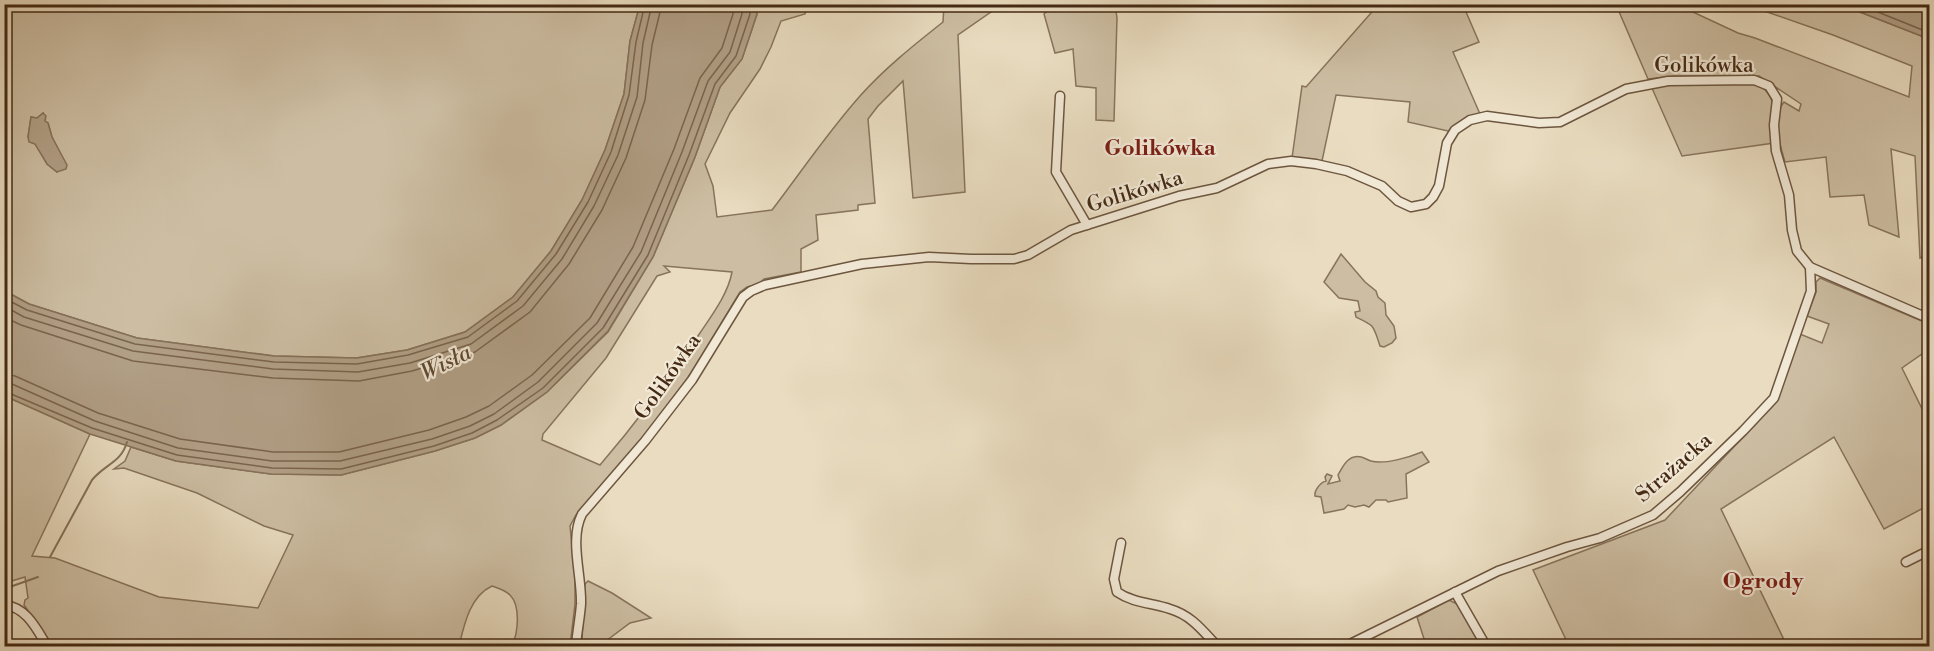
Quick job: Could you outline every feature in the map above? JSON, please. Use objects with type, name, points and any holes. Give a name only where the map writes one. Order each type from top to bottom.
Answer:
[{"type":"street","name":"Golikówka","points":[[576,646],[581,604],[576,534],[579,519],[585,509],[645,441],[692,380],[743,297],[765,285],[862,264],[929,257],[971,260],[1014,259],[1028,255],[1071,230],[1179,196],[1217,189],[1268,164],[1291,161],[1347,171],[1382,186],[1398,201],[1411,207],[1426,204],[1439,186],[1447,143],[1455,130],[1470,120],[1487,116],[1539,123],[1560,122],[1626,89],[1668,81],[1754,80],[1769,86],[1777,99],[1774,125],[1776,151],[1789,195],[1792,230],[1797,251],[1810,267]]},
{"type":"street","points":[[1060,96],[1056,172],[1087,225]]},
{"type":"street","points":[[1810,267],[1929,319]]},
{"type":"street","name":"Strażacka","points":[[1346,646],[1498,571],[1611,534],[1653,515],[1680,492],[1774,398],[1811,291],[1810,267]]},
{"type":"street","points":[[1121,543],[1114,579],[1117,592],[1128,599],[1172,609],[1183,614],[1192,619],[1217,646]]},
{"type":"street","points":[[1906,562],[1929,550]]},
{"type":"street","points":[[1455,592],[1486,646]]},
{"type":"street","points":[[4,605],[14,607],[25,614],[48,646]]},
{"type":"shaded area","points":[[4,5],[640,5],[630,41],[624,94],[605,150],[582,200],[551,251],[513,297],[465,332],[407,350],[356,358],[274,356],[137,338],[29,304],[5,291]],"holes":[[[43,113],[48,123],[52,137],[66,165],[57,172],[47,164],[39,148],[28,137],[31,117],[37,118]]]},
{"type":"shaded area","points":[[754,5],[808,5],[805,14],[781,21],[760,69],[730,113],[705,164],[713,186],[717,217],[772,210],[860,96],[890,66],[943,22],[944,5],[1001,5],[958,35],[965,192],[913,198],[903,81],[868,119],[875,203],[858,205],[858,210],[816,215],[818,240],[801,249],[801,272],[764,279],[759,284],[747,287],[740,292],[692,372],[646,434],[576,515],[570,526],[575,604],[570,646],[512,646],[517,627],[516,606],[508,593],[492,586],[484,591],[473,604],[459,646],[434,646],[433,643],[426,646],[53,646],[24,605],[28,598],[25,577],[5,583],[5,396],[90,434],[32,556],[55,558],[159,597],[258,608],[293,535],[264,526],[197,493],[124,468],[114,469],[125,461],[131,447],[176,461],[271,474],[341,475],[435,451],[475,438],[501,425],[547,392],[608,332],[653,257],[695,157],[720,87],[742,59],[757,14]],"holes":[[[664,266],[732,272],[719,304],[688,350],[639,417],[600,465],[542,440],[543,434],[606,358],[657,276],[670,272]]]},
{"type":"shaded area","points":[[1054,5],[1115,5],[1117,18],[1114,121],[1096,120],[1096,88],[1076,86],[1073,49],[1055,53],[1044,14]]},
{"type":"shaded area","points":[[1378,5],[1463,5],[1479,42],[1453,52],[1480,114],[1466,119],[1448,131],[1408,122],[1410,102],[1336,95],[1322,161],[1292,158],[1302,86],[1306,87]]},
{"type":"shaded area","points":[[1606,5],[1678,5],[1738,33],[1909,97],[1912,66],[1747,5],[1842,5],[1929,39],[1929,254],[1920,258],[1915,156],[1891,149],[1899,237],[1869,225],[1864,195],[1830,197],[1826,157],[1785,162],[1778,131],[1778,115],[1784,102],[1799,111],[1801,104],[1759,76],[1674,76],[1648,79],[1617,7],[1612,11]]},
{"type":"shaded area","points":[[1749,83],[1759,86],[1771,98],[1774,114],[1774,143],[1682,156],[1651,86]]},
{"type":"shaded area","points":[[1341,254],[1385,303],[1386,315],[1394,326],[1396,338],[1392,343],[1384,347],[1380,346],[1372,327],[1356,317],[1355,312],[1360,311],[1358,301],[1339,298],[1324,282]]},
{"type":"shaded area","points":[[1820,278],[1929,324],[1929,349],[1902,368],[1929,423],[1929,505],[1884,529],[1834,437],[1721,509],[1787,646],[1569,646],[1533,570],[1665,520],[1777,401],[1800,334],[1822,343],[1829,324],[1807,316],[1816,292],[1816,282]]},
{"type":"shaded area","points":[[1422,452],[1429,462],[1406,474],[1407,498],[1388,502],[1376,500],[1369,507],[1348,505],[1344,509],[1324,513],[1321,497],[1315,496],[1318,487],[1326,481],[1327,474],[1332,476],[1328,484],[1340,481],[1338,475],[1344,464],[1351,458],[1359,456],[1371,461],[1383,462]]},
{"type":"shaded area","points":[[588,581],[612,593],[651,618],[630,623],[606,641],[603,646],[579,646],[582,640],[585,584]]},
{"type":"shaded area","points":[[1449,600],[1459,605],[1482,646],[1416,646],[1425,642],[1417,617]]},
{"type":"water","name":"Wisła","points":[[640,4],[754,5],[757,14],[742,59],[720,87],[695,157],[653,257],[608,331],[547,392],[501,425],[475,438],[435,451],[341,475],[271,474],[176,461],[90,434],[5,396],[5,291],[29,304],[137,338],[274,356],[357,358],[407,350],[465,332],[513,297],[551,251],[582,200],[605,150],[624,94],[630,41]]},
{"type":"water","points":[[1842,5],[1929,5],[1929,39]]},
{"type":"water","points":[[43,113],[52,137],[67,165],[66,169],[57,172],[47,164],[35,144],[29,142],[31,117],[37,118]]},
{"type":"waterway","points":[[50,557],[92,480],[121,455],[127,442]]},
{"type":"waterway","points":[[4,589],[38,577]]},
{"type":"district","name":"Golikówka","points":[[1160,148]]},
{"type":"district","name":"Ogrody","points":[[1763,581]]}]
